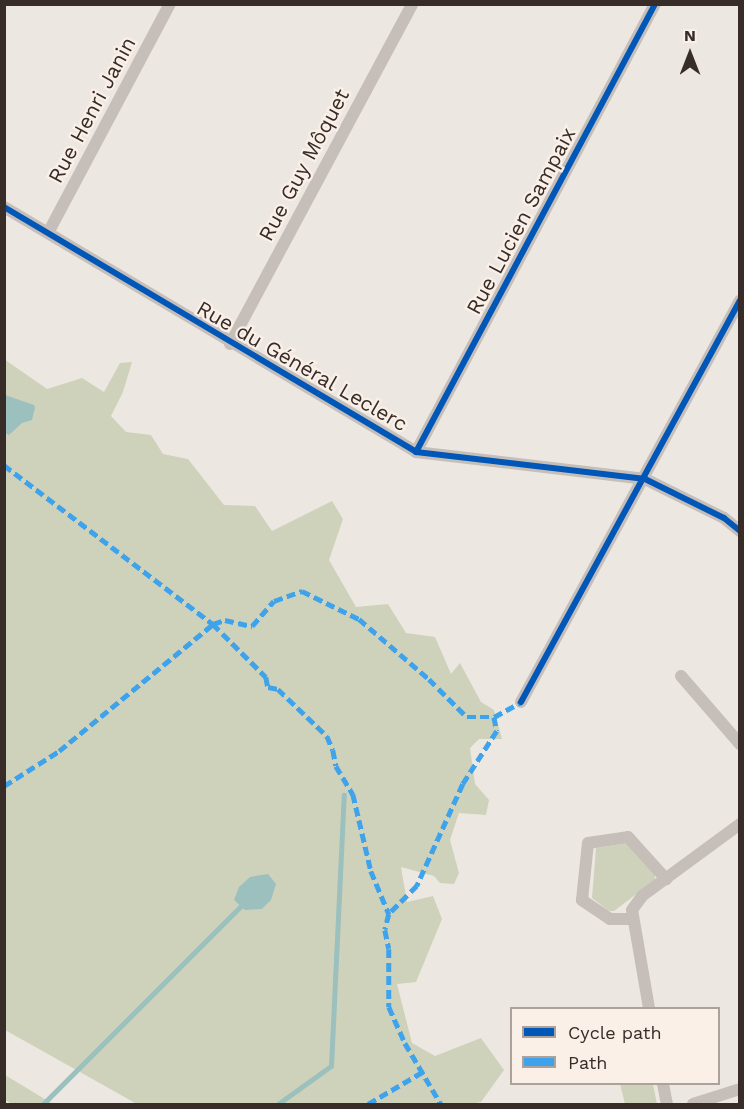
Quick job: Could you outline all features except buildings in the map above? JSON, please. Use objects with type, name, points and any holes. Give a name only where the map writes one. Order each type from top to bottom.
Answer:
[{"type":"street","name":"Rue Henri Janin","points":[[48,233],[170,4]]},
{"type":"street","name":"Rue Guy Môquet","points":[[230,344],[412,4]]},
{"type":"street","name":"Rue Lucien Sampaix","points":[[416,452],[655,4]]},
{"type":"street","name":"Rue du Général Leclerc","points":[[4,207],[230,344],[416,452],[645,479],[724,518],[740,531]]},
{"type":"street","points":[[521,702],[645,479],[740,301]]},
{"type":"street","points":[[681,676],[740,744]]},
{"type":"street","points":[[649,1007],[632,910],[642,896],[740,824]]},
{"type":"street","points":[[632,920],[610,920],[582,900],[588,843],[628,837],[666,879]]},
{"type":"street","points":[[663,1085],[667,1104]]},
{"type":"street","points":[[693,1104],[740,1089]]},
{"type":"green space","points":[[4,359],[47,389],[82,378],[104,392],[120,363],[132,362],[123,392],[111,416],[126,432],[151,435],[163,454],[188,459],[224,505],[255,506],[272,531],[332,501],[343,519],[329,560],[356,607],[388,604],[406,633],[435,637],[451,674],[460,663],[481,702],[494,710],[502,739],[479,739],[470,748],[475,784],[489,800],[486,815],[459,813],[450,840],[459,873],[454,884],[440,883],[434,876],[401,867],[407,902],[433,896],[442,919],[416,982],[397,984],[412,1043],[435,1056],[481,1038],[504,1070],[481,1102],[470,1104],[137,1104],[5,1030]]},
{"type":"green space","points":[[628,843],[655,875],[655,880],[614,911],[609,911],[592,898],[596,848]]},
{"type":"green space","points":[[4,1075],[53,1104],[12,1104],[5,1100]]},
{"type":"green space","points":[[620,1085],[653,1085],[657,1104],[625,1104]]},
{"type":"water","points":[[5,395],[34,405],[35,408],[32,420],[22,423],[9,435],[5,433]]},
{"type":"water","points":[[268,874],[276,884],[271,900],[262,909],[245,910],[234,900],[239,887],[250,877]]},
{"type":"waterway","points":[[278,1104],[331,1066],[344,795]]},
{"type":"waterway","points":[[43,1104],[241,906]]},
{"type":"marked path","points":[[4,465],[213,624],[266,677],[268,687],[278,689],[327,736],[336,766],[353,794],[371,871],[389,914],[385,930],[389,949],[389,1007],[405,1043],[441,1104]]},
{"type":"marked path","points":[[4,786],[59,751],[213,624],[225,620],[252,626],[274,601],[302,591],[359,619],[429,679],[467,717],[494,717],[497,731],[463,784],[417,886],[389,914]]},
{"type":"marked path","points":[[494,717],[521,702]]},
{"type":"marked path","points":[[368,1104],[424,1071]]},
{"type":"cycle path","points":[[416,452],[655,4]]},
{"type":"cycle path","points":[[4,207],[416,452],[645,479],[724,518],[740,531]]},
{"type":"cycle path","points":[[521,702],[740,301]]}]
